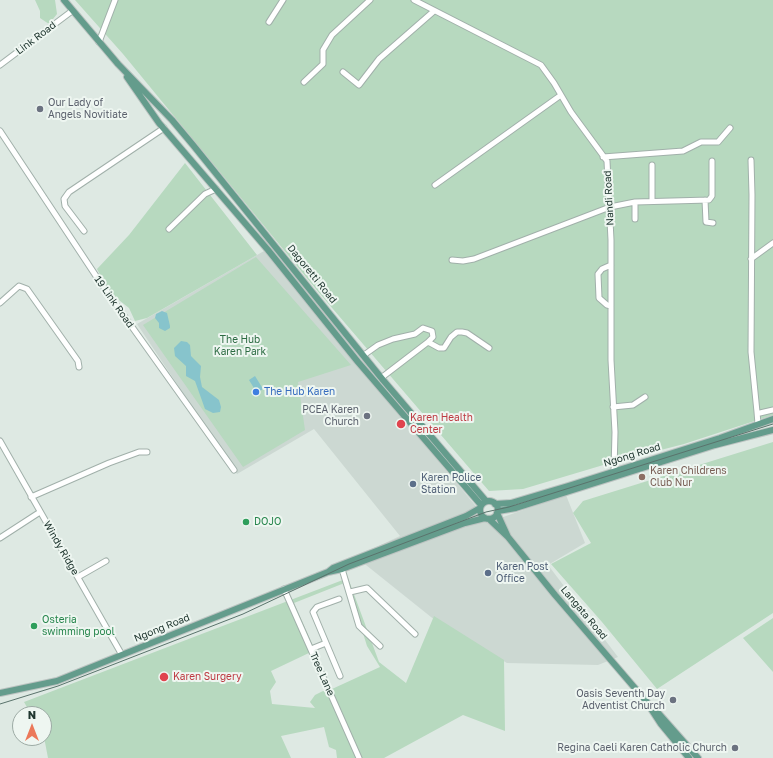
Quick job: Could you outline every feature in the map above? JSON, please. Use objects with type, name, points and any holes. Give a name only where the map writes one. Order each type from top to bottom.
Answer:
[{"type":"main road","name":"Dagoretti Road","points":[[64,0],[118,64],[172,120],[364,355],[482,505]]},
{"type":"main road","name":"Dagoretti Road","points":[[118,64],[164,128],[298,286],[358,362],[482,505]]},
{"type":"main road","points":[[164,128],[165,120],[172,120]]},
{"type":"main road","name":"Ngong Road","points":[[495,504],[512,503],[773,419]]},
{"type":"main road","name":"Ngong Road","points":[[498,512],[516,508],[722,443],[773,430]]},
{"type":"main road","points":[[492,501],[495,504],[508,537],[487,518],[480,514],[482,505],[492,501]]},
{"type":"main road","name":"Ngong Road","points":[[0,693],[57,681],[284,589],[328,572],[342,570],[466,516],[482,505]]},
{"type":"main road","points":[[487,518],[498,512]]},
{"type":"main road","name":"Ngong Road","points":[[328,572],[333,568],[465,523],[487,518]]},
{"type":"main road","name":"Langata Road","points":[[508,537],[555,595],[646,701],[658,712],[698,758]]},
{"type":"main road","name":"Langata Road","points":[[646,701],[661,724],[689,758]]},
{"type":"street","points":[[99,42],[115,0]]},
{"type":"street","points":[[269,22],[283,0]]},
{"type":"street","points":[[304,82],[323,64],[323,50],[332,35],[370,0]]},
{"type":"street","name":"Nandi Road","points":[[414,0],[541,65],[607,161],[610,207],[611,360],[614,407],[614,471]]},
{"type":"street","name":"Link Road","points":[[0,65],[72,11]]},
{"type":"street","points":[[343,72],[360,85],[378,59],[434,11]]},
{"type":"street","points":[[435,185],[561,96]]},
{"type":"street","points":[[84,231],[65,206],[64,199],[69,192],[164,128]]},
{"type":"street","points":[[603,157],[683,150],[701,142],[718,142],[730,128]]},
{"type":"street","name":"19 Link Road","points":[[0,131],[100,282],[234,470]]},
{"type":"street","points":[[751,160],[751,352],[758,424]]},
{"type":"street","points":[[452,260],[474,260],[610,207],[635,202],[705,200],[711,198],[712,161]]},
{"type":"street","points":[[652,165],[652,201]]},
{"type":"street","points":[[169,229],[205,194],[216,189]]},
{"type":"street","points":[[705,200],[705,220],[713,223]]},
{"type":"street","points":[[635,202],[635,220]]},
{"type":"street","points":[[751,259],[773,243]]},
{"type":"street","points":[[611,265],[602,269],[598,274],[599,298],[607,305],[611,306]]},
{"type":"street","points":[[0,303],[20,286],[27,288],[78,361],[79,367]]},
{"type":"street","points":[[364,355],[378,345],[393,339],[415,334],[423,328],[432,331],[433,337],[428,342],[381,378]]},
{"type":"street","points":[[428,342],[439,348],[444,348],[451,337],[457,332],[462,332],[467,333],[489,348]]},
{"type":"street","points":[[614,407],[633,405],[645,397]]},
{"type":"street","points":[[757,412],[760,413],[773,410]]},
{"type":"street","name":"Windy Ridge","points":[[0,440],[122,655]]},
{"type":"street","points":[[31,497],[114,461],[139,452],[147,452]]},
{"type":"street","points":[[0,538],[40,512]]},
{"type":"street","points":[[78,577],[106,561]]},
{"type":"street","points":[[342,570],[350,592],[359,626],[380,646]]},
{"type":"street","points":[[350,592],[367,588],[415,634]]},
{"type":"street","name":"Tree Lane","points":[[284,589],[359,758]]},
{"type":"street","points":[[339,599],[318,607],[314,612],[340,676]]},
{"type":"street","points":[[311,649],[326,643]]},
{"type":"shaded area","points":[[264,251],[489,522],[566,495],[585,543],[548,565],[618,657],[598,665],[507,663],[436,621],[366,565],[359,555],[400,536],[314,429],[237,474],[137,324]]},
{"type":"green space","points":[[35,0],[55,0],[57,14],[49,24],[40,18],[40,11]]},
{"type":"green space","points":[[75,0],[773,0],[773,415],[684,444],[610,463],[523,489],[489,491],[315,288],[123,54]]},
{"type":"green space","points":[[185,163],[257,255],[147,318],[135,321],[129,308],[110,293],[97,269],[129,235]]},
{"type":"green space","name":"The Hub Karen Park","points":[[256,257],[351,365],[298,382],[305,430],[243,467],[143,325]]},
{"type":"green space","points":[[773,442],[773,613],[657,689],[602,622],[551,564],[591,543],[573,513],[583,501]]},
{"type":"green space","points":[[348,578],[379,662],[406,683],[434,616],[504,660],[505,731],[463,715],[384,758],[337,758],[336,750],[329,747],[324,727],[281,736],[291,758],[48,758],[46,746],[52,746],[52,706],[26,706],[24,702]],"holes":[[[347,582],[367,646],[380,667],[332,689],[294,603]],[[311,652],[332,693],[323,691],[315,695],[310,702],[315,708],[272,704],[270,691],[276,682],[271,671]]]},
{"type":"green space","points":[[773,618],[773,672],[743,638]]},
{"type":"water","points":[[162,311],[167,313],[170,326],[170,328],[165,331],[159,328],[159,323],[155,318],[156,314]]},
{"type":"water","points":[[181,341],[187,342],[190,345],[191,356],[201,366],[200,377],[202,387],[219,400],[221,407],[220,412],[213,413],[205,409],[195,381],[186,376],[186,366],[175,356],[174,348]]},
{"type":"water","points":[[255,376],[263,389],[257,393],[249,380]]},
{"type":"tram line","points":[[0,704],[58,686],[243,614],[349,564],[486,512],[509,507],[773,424]]},
{"type":"place","name":"Our Lady of Angels Novitiate","points":[[40,109]]},
{"type":"place","name":"The Hub Karen","points":[[256,392]]},
{"type":"place","name":"PCEA Karen Church","points":[[367,416]]},
{"type":"place","name":"Karen Health Center","points":[[401,424]]},
{"type":"place","name":"Karen Childrens Club Nur","points":[[642,477]]},
{"type":"place","name":"Karen Police Station","points":[[413,484]]},
{"type":"place","name":"DOJO","points":[[246,522]]},
{"type":"place","name":"Karen Post Office","points":[[488,573]]},
{"type":"place","name":"Osteria swimming pool","points":[[34,626]]},
{"type":"place","name":"Karen Surgery","points":[[164,677]]},
{"type":"place","name":"Oasis Seventh Day Adventist Church","points":[[673,700]]},
{"type":"place","name":"Regina Caeli Karen Catholic Church","points":[[735,748]]}]
